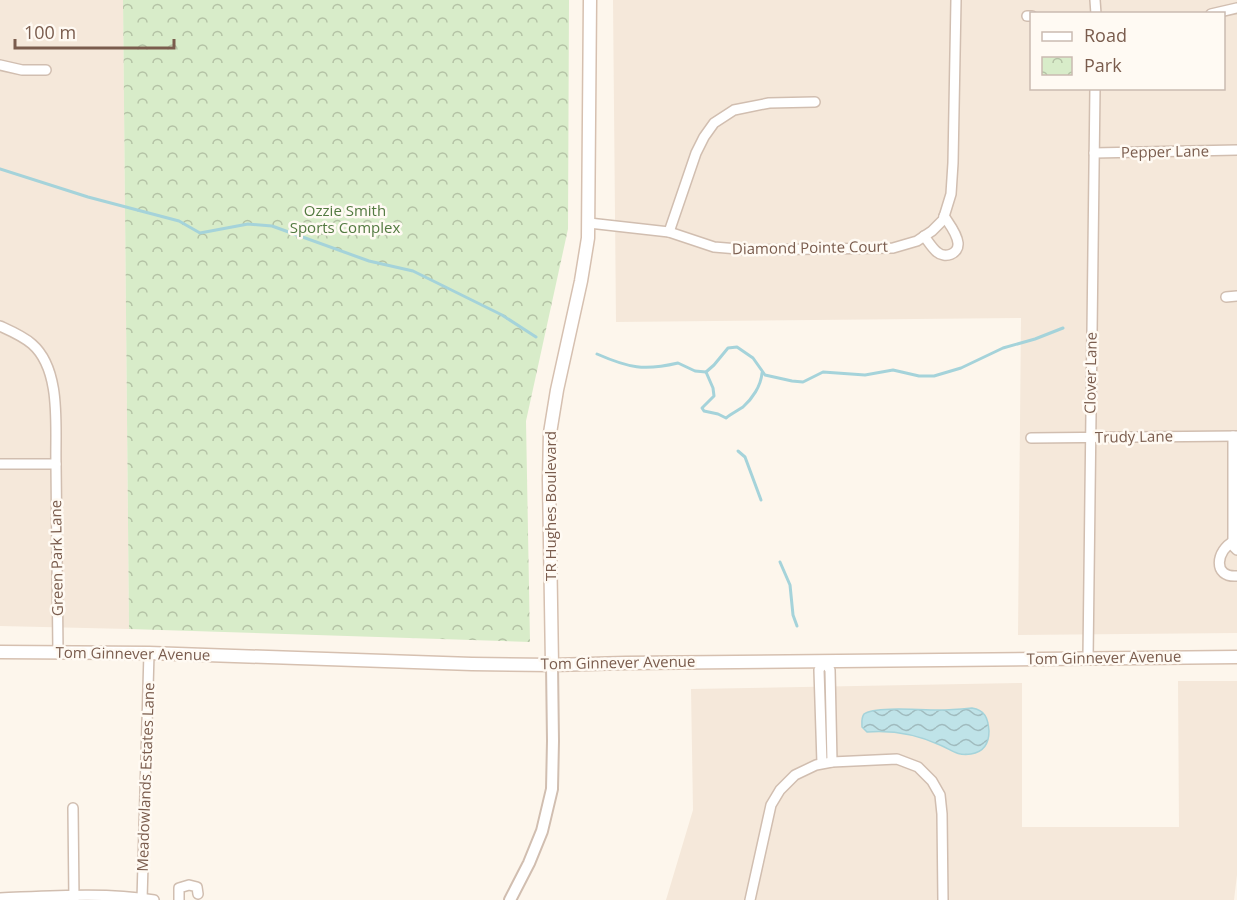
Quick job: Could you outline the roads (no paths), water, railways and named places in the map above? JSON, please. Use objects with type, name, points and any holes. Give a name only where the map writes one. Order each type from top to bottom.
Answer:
[{"type":"main road","name":"TR Hughes Boulevard","points":[[552,665],[550,433],[587,252],[591,0]]},
{"type":"main road","name":"Tom Ginnever Avenue","points":[[0,652],[149,653],[552,665],[1237,657]]},
{"type":"street","points":[[924,236],[943,256],[957,250],[958,244],[954,231],[944,216],[951,194],[953,163],[956,0]]},
{"type":"street","points":[[1220,12],[1237,8]]},
{"type":"street","points":[[0,65],[22,70],[46,70]]},
{"type":"street","name":"Clover Lane","points":[[1088,658],[1095,90]]},
{"type":"street","points":[[669,232],[696,153],[714,123],[734,110],[769,103],[815,102]]},
{"type":"street","name":"Pepper Lane","points":[[1094,153],[1237,150]]},
{"type":"street","name":"Diamond Pointe Court","points":[[589,223],[669,232],[714,248],[750,250],[893,248],[917,241],[937,226],[944,216]]},
{"type":"street","points":[[1226,297],[1237,296]]},
{"type":"street","name":"Green Park Lane","points":[[0,326],[33,345],[50,370],[55,403],[58,653]]},
{"type":"street","points":[[1235,436],[1235,546],[1229,544],[1221,554],[1219,563],[1222,572],[1228,576],[1237,576]]},
{"type":"street","name":"Trudy Lane","points":[[1030,438],[1235,436]]},
{"type":"street","points":[[0,464],[56,464]]},
{"type":"street","name":"Meadowlands Estates Lane","points":[[142,899],[149,653]]},
{"type":"street","points":[[824,661],[830,670],[827,763]]},
{"type":"street","name":"TR Hughes Boulevard","points":[[510,900],[542,831],[552,789],[552,665]]},
{"type":"street","points":[[750,900],[771,805],[780,790],[795,775],[816,765],[827,763],[897,759],[918,767],[932,781],[940,795],[943,900]]},
{"type":"street","points":[[73,808],[74,898]]},
{"type":"street","points":[[179,900],[179,888],[189,885],[198,887],[198,894]]},
{"type":"street","points":[[0,898],[154,900]]},
{"type":"water","points":[[972,708],[985,715],[989,731],[985,747],[971,754],[958,753],[932,741],[914,736],[867,732],[862,727],[864,714],[878,710]]},
{"type":"waterway","points":[[0,169],[88,197],[179,221],[200,233],[248,224],[272,226],[369,261],[413,271],[502,315],[536,337]]},
{"type":"waterway","points":[[597,354],[637,367],[656,367],[678,363],[695,371],[706,372],[728,348],[737,347],[753,358],[765,375],[792,381],[803,382],[823,372],[865,375],[893,370],[919,376],[934,376],[961,368],[1003,348],[1063,328]]},
{"type":"waterway","points":[[706,372],[714,396],[702,408],[704,411],[726,418],[750,400],[758,387],[762,373]]},
{"type":"waterway","points":[[738,451],[745,457],[761,500]]},
{"type":"waterway","points":[[780,562],[790,585],[793,615],[797,626]]},
{"type":"park label","name":"Ozzie Smith Sports Complex","points":[[345,220]]}]
